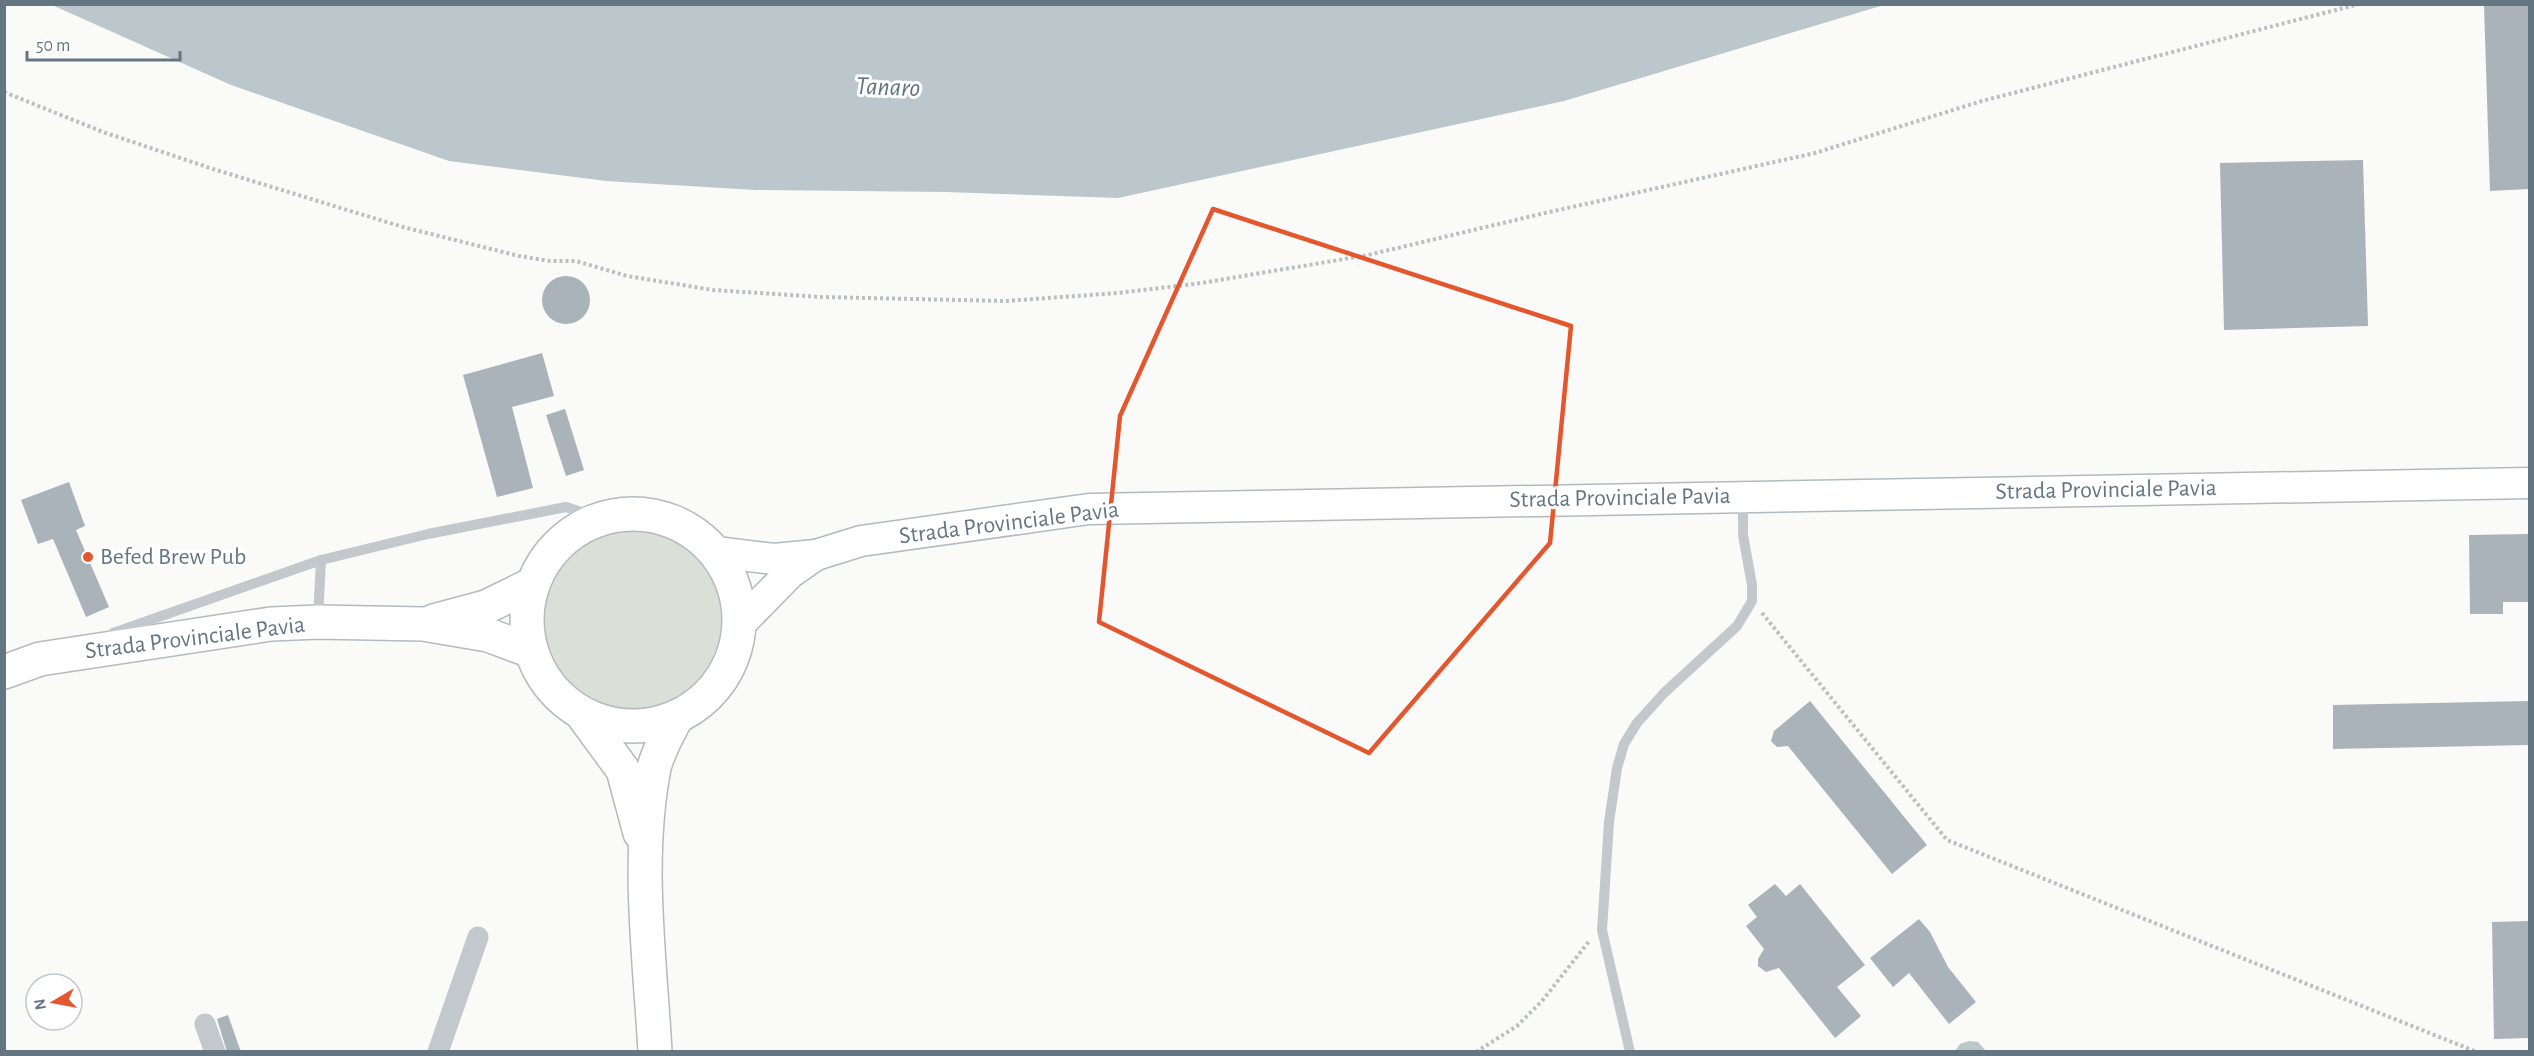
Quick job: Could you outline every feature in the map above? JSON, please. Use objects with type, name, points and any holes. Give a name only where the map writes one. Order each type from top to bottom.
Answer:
[{"type":"main road","name":"Strada Provinciale Pavia","points":[[716,552],[774,559],[816,555],[861,541],[1089,509],[2529,483]]},
{"type":"main road","points":[[631,513],[663,517],[692,531],[716,552],[730,574],[738,598],[740,624],[735,654],[722,681],[702,703],[676,718],[645,727],[613,725],[582,714],[560,698],[548,683],[531,651],[526,617],[533,584],[548,555],[571,533],[600,518],[631,513]]},
{"type":"main road","points":[[740,624],[790,573],[816,555]]},
{"type":"main road","name":"Strada Provinciale Pavia","points":[[423,624],[486,607],[533,584]]},
{"type":"main road","name":"Strada Provinciale Pavia","points":[[4,672],[40,659],[271,624],[318,622],[423,624],[488,635],[531,651]]},
{"type":"main road","points":[[582,714],[622,770],[645,852]]},
{"type":"main road","points":[[655,1052],[645,852],[655,767],[665,739],[676,718]]},
{"type":"street","points":[[438,1052],[478,937]]},
{"type":"street","points":[[205,1024],[215,1052]]},
{"type":"lane","points":[[1630,1052],[1604,940],[1603,904],[1612,791],[1624,744],[1637,723],[1664,693],[1737,627],[1752,601],[1752,585],[1743,535],[1743,496]]},
{"type":"lane","points":[[40,659],[321,560],[428,534],[566,507],[600,518]]},
{"type":"lane","points":[[318,622],[321,560]]},
{"type":"lane","points":[[1596,933],[1603,904]]},
{"type":"path","points":[[4,92],[103,132],[213,169],[403,227],[519,256],[550,261],[576,261],[627,276],[713,290],[834,298],[1005,301],[1202,283],[1368,255],[1815,153],[1982,101],[2359,4]]},
{"type":"path","points":[[1771,624],[1947,840],[2477,1052]]},
{"type":"path","points":[[1476,1052],[1517,1026],[1542,1000],[1596,933]]},
{"type":"highlighted area","points":[[1213,209],[1571,326],[1550,543],[1369,753],[1099,622],[1120,416]]},
{"type":"shaded area","points":[[633,528],[668,535],[684,543],[697,555],[709,568],[717,584],[724,619],[717,654],[709,670],[697,683],[684,695],[668,703],[633,710],[598,703],[582,695],[569,683],[557,670],[549,654],[542,619],[549,584],[557,568],[569,555],[582,543],[598,535]]},
{"type":"water","name":"Tanaro","points":[[52,5],[1884,5],[1564,101],[1118,198],[946,192],[755,190],[606,181],[449,161],[231,85]]},
{"type":"water","points":[[1969,1041],[1978,1042],[1986,1051],[1955,1051],[1960,1044]]},
{"type":"building","points":[[2529,5],[2529,189],[2490,191],[2484,6]]},
{"type":"building","points":[[2363,160],[2368,326],[2224,330],[2220,163]]},
{"type":"building","points":[[566,276],[583,283],[590,300],[583,317],[566,324],[549,317],[542,300],[549,283]]},
{"type":"building","points":[[542,353],[554,396],[512,407],[533,488],[497,497],[463,375]]},
{"type":"building","points":[[565,409],[584,470],[566,476],[546,415]]},
{"type":"building","points":[[69,482],[85,526],[76,530],[109,607],[86,617],[53,539],[38,544],[21,500]]},
{"type":"building","points":[[2529,534],[2529,602],[2503,602],[2503,614],[2470,614],[2469,535]]},
{"type":"building","points":[[1810,701],[1927,845],[1892,874],[1788,746],[1777,747],[1771,741],[1774,731]]},
{"type":"building","points":[[2529,701],[2529,745],[2333,749],[2333,705]]},
{"type":"building","points":[[1775,884],[1786,896],[1800,884],[1865,965],[1837,987],[1861,1016],[1835,1038],[1779,968],[1766,972],[1758,966],[1758,959],[1764,949],[1746,926],[1757,917],[1748,905]]},
{"type":"building","points":[[1919,919],[1930,932],[1948,967],[1976,1002],[1949,1024],[1909,973],[1893,987],[1870,958]]},
{"type":"building","points":[[2529,921],[2529,1038],[2494,1039],[2492,922]]},
{"type":"building","points":[[228,1015],[241,1052],[227,1052],[217,1019]]},
{"type":"place","name":"Befed Brew Pub","points":[[88,557]]}]
